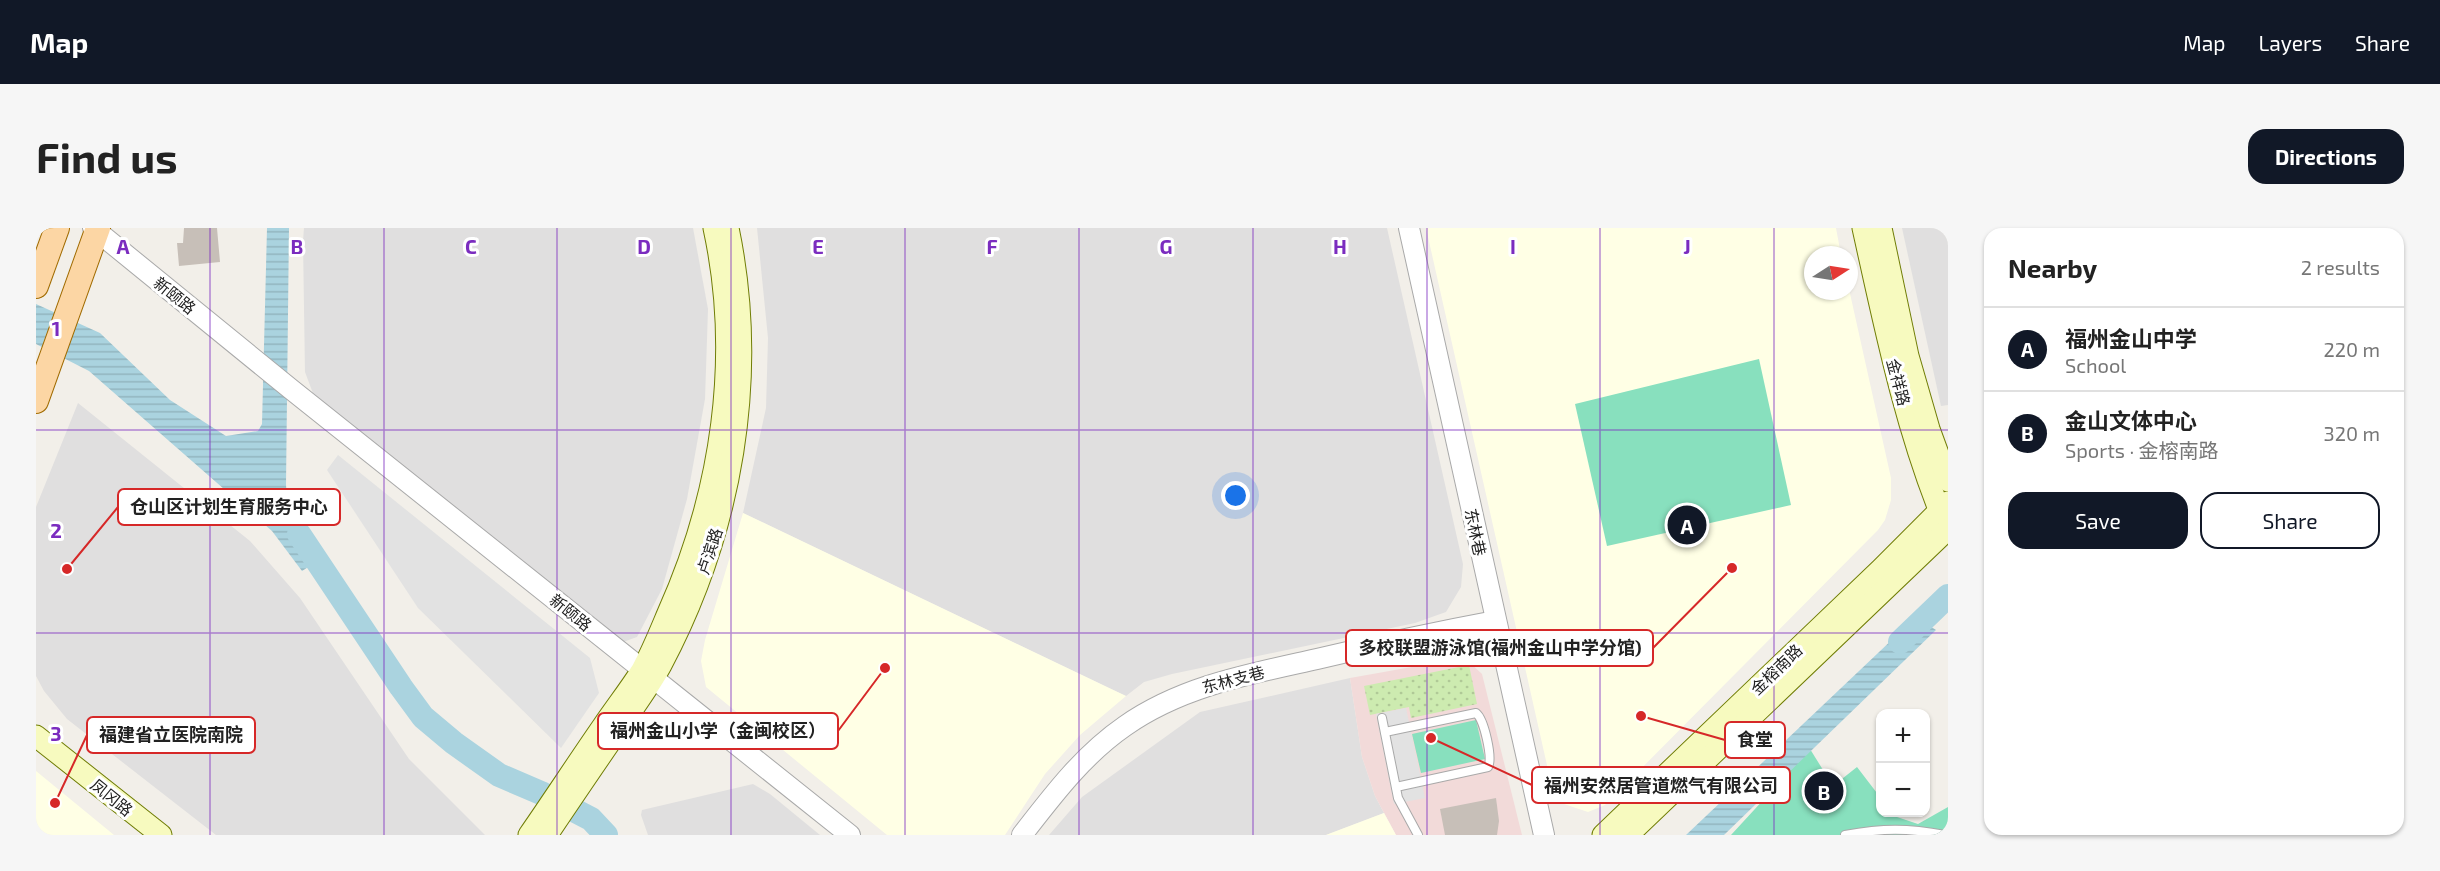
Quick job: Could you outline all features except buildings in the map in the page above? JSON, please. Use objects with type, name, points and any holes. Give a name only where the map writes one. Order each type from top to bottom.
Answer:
[{"type":"main road","points":[[36,286],[57,228]]},
{"type":"main road","points":[[648,674],[686,572],[716,470],[723,419],[726,343],[724,292],[714,228]]},
{"type":"main road","name":"卢滨路","points":[[541,831],[683,620],[709,555],[720,517],[733,455],[739,407],[742,344],[739,290],[728,228]]},
{"type":"main road","name":"金祥路","points":[[1863,228],[1898,384],[1944,506],[1948,530]]},
{"type":"main road","name":"金祥路","points":[[1881,228],[1908,356],[1929,429],[1948,481]]},
{"type":"main road","points":[[36,401],[96,229]]},
{"type":"main road","name":"金榕南路","points":[[1603,835],[1881,570],[1944,506]]},
{"type":"main road","name":"金榕南路","points":[[1628,835],[1948,530]]},
{"type":"main road","name":"凤冈路","points":[[37,736],[161,835]]},
{"type":"street","name":"东林巷","points":[[1409,228],[1544,835]]},
{"type":"street","name":"新颐路","points":[[96,229],[292,390],[850,835]]},
{"type":"street","name":"东林支巷","points":[[1022,835],[1087,757],[1124,727],[1173,699],[1216,683],[1253,673],[1495,621]]},
{"type":"lane","points":[[1385,732],[1476,713],[1482,718],[1490,758],[1488,767],[1396,787]]},
{"type":"lane","points":[[1382,718],[1398,798],[1418,835]]},
{"type":"lane","points":[[1845,835],[1873,830],[1908,829],[1945,835]]},
{"type":"shaded area","points":[[304,228],[693,228],[708,309],[705,399],[687,499],[662,589],[637,637],[623,642],[314,396],[305,372]]},
{"type":"shaded area","points":[[757,228],[1387,228],[1463,564],[1461,587],[1446,612],[1415,623],[1172,674],[1144,682],[1126,696],[743,513],[766,408],[768,338]]},
{"type":"shaded area","points":[[1426,228],[1836,228],[1839,246],[1804,246],[1804,300],[1851,300],[1891,478],[1891,500],[1885,520],[1878,530],[1605,805],[1588,812],[1564,804],[1551,783]]},
{"type":"shaded area","points":[[1902,228],[1948,228],[1948,405],[1941,406]]},
{"type":"shaded area","points":[[78,403],[250,541],[300,598],[409,759],[485,835],[216,835],[67,719],[44,691],[36,676],[36,507]]},
{"type":"shaded area","points":[[338,455],[590,658],[599,693],[561,748],[418,608],[327,470]]},
{"type":"shaded area","points":[[743,513],[1126,696],[1080,735],[1045,774],[1005,835],[887,835],[706,687],[701,661],[705,640]]},
{"type":"shaded area","points":[[1451,660],[1469,662],[1482,674],[1522,835],[1396,835],[1375,796],[1362,757],[1350,678]]},
{"type":"shaded area","points":[[1350,678],[1362,757],[1375,796],[1384,813],[1326,835],[1049,835],[1082,797],[1200,712]]},
{"type":"shaded area","points":[[1406,708],[1425,798],[1394,804],[1376,714]]},
{"type":"shaded area","points":[[36,771],[114,835],[36,835]]},
{"type":"shaded area","points":[[753,784],[770,794],[820,835],[648,835],[641,815],[642,810]]},
{"type":"shaded area","points":[[1384,813],[1396,835],[1326,835]]},
{"type":"green space","points":[[1759,359],[1791,505],[1607,546],[1575,404]]},
{"type":"green space","points":[[1469,665],[1477,704],[1411,718],[1409,707],[1370,715],[1364,686]]},
{"type":"green space","points":[[1476,720],[1485,759],[1421,773],[1412,734]]},
{"type":"green space","points":[[1810,749],[1833,786],[1857,767],[1876,792],[1876,817],[1897,817],[1918,824],[1948,807],[1948,835],[1731,835]]},
{"type":"water","points":[[267,228],[289,228],[287,498],[324,557],[302,571],[272,531],[89,371],[36,344],[36,304],[100,333],[170,400],[226,436],[258,431],[262,424]]},
{"type":"water","points":[[1916,617],[1936,630],[1724,835],[1686,835]]},
{"type":"waterway","points":[[299,534],[423,717],[454,743],[499,775],[541,793],[591,819],[606,835]]},
{"type":"waterway","points":[[1900,642],[1948,596]]},
{"type":"place","name":"福州金山中学","points":[[1687,525]]},
{"type":"place","name":"多校联盟游泳馆(福州金山中学分馆)","points":[[1732,568]]},
{"type":"place","name":"仓山区计划生育服务中心","points":[[67,569]]},
{"type":"place","name":"福州金山小学（金闽校区）","points":[[885,668]]},
{"type":"place","name":"食堂","points":[[1641,716]]},
{"type":"place","name":"福州安然居管道燃气有限公司","points":[[1431,738]]},
{"type":"place","name":"金山文体中心","points":[[1824,791]]},
{"type":"place","name":"福建省立医院南院","points":[[55,803]]}]
